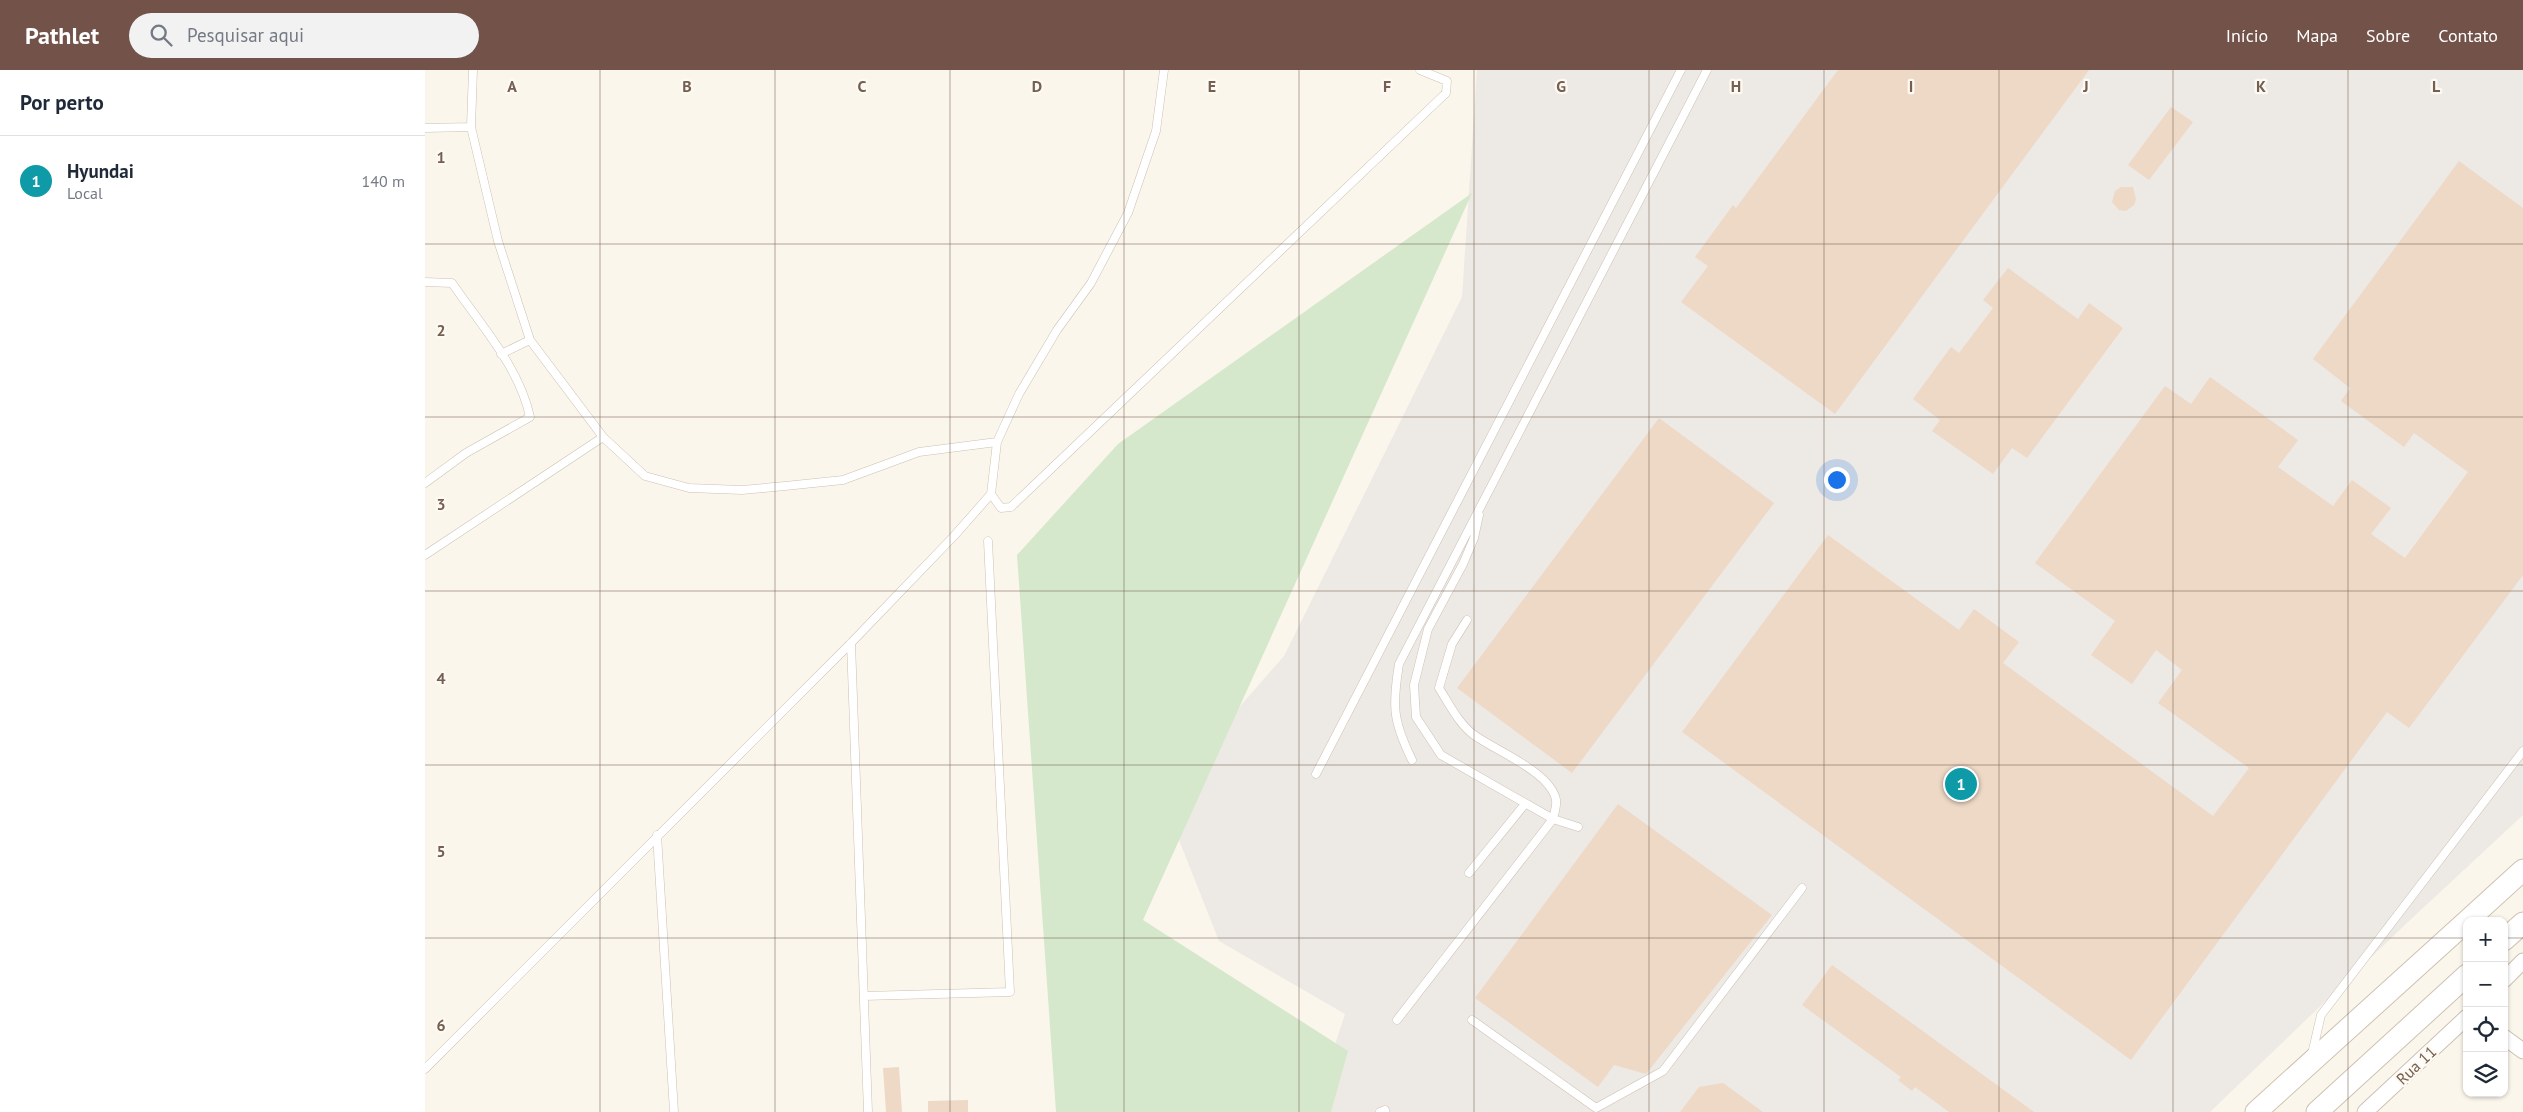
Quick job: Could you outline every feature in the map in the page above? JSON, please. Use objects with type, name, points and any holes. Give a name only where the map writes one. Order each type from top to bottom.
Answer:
[{"type":"main road","points":[[2471,917],[2523,870]]},
{"type":"main road","points":[[2508,936],[2523,923]]},
{"type":"main road","points":[[2256,1112],[2463,925]]},
{"type":"main road","points":[[2317,1112],[2463,979]]},
{"type":"street","points":[[2508,976],[2523,961]]},
{"type":"street","name":"Rua 11","points":[[2365,1112],[2463,1021]]},
{"type":"street","points":[[2508,1040],[2523,1051]]},
{"type":"lane","points":[[473,70],[471,127],[498,241],[530,340],[603,438],[645,476],[689,488],[742,490],[843,480],[919,452],[997,442]]},
{"type":"lane","points":[[425,1069],[851,643],[954,536],[991,494],[997,442],[1019,394],[1057,330],[1091,283],[1128,213],[1156,131],[1164,70]]},
{"type":"lane","points":[[991,494],[1001,508],[1011,507],[1446,93],[1447,81],[1419,70]]},
{"type":"lane","points":[[1315,774],[1681,70]]},
{"type":"lane","points":[[1412,760],[1398,730],[1394,697],[1399,664],[1707,70]]},
{"type":"lane","points":[[425,128],[471,127]]},
{"type":"lane","points":[[425,282],[451,284],[501,354],[526,397],[530,416],[466,453],[425,484]]},
{"type":"lane","points":[[501,354],[530,340]]},
{"type":"lane","points":[[425,556],[603,438]]},
{"type":"lane","points":[[1481,504],[1474,538],[1463,564],[1428,630],[1414,685],[1416,716],[1441,755],[1553,819],[1578,826]]},
{"type":"lane","points":[[864,996],[1010,992],[988,541]]},
{"type":"lane","points":[[1397,1020],[1553,819],[1557,802],[1551,786],[1534,773],[1472,734],[1453,711],[1439,688],[1452,644],[1467,620]]},
{"type":"lane","points":[[851,643],[868,1112]]},
{"type":"lane","points":[[2311,1061],[2321,1015],[2523,751]]},
{"type":"lane","points":[[1469,873],[1525,804]]},
{"type":"lane","points":[[657,835],[674,1112]]},
{"type":"lane","points":[[1472,1020],[1595,1110],[1663,1072],[1802,888]]},
{"type":"shaded area","points":[[1477,70],[2523,70],[2523,815],[2408,922],[2210,1112],[1313,1112],[1345,1014],[1219,941],[1179,840],[1213,737],[1284,656],[1462,297]]},
{"type":"green space","points":[[1472,193],[1143,920],[1348,1051],[1331,1112],[1056,1112],[1017,555],[1118,444]]},
{"type":"building","points":[[1838,70],[2089,70],[1835,414],[1681,302],[1708,266],[1695,257],[1733,205],[1736,208]]},
{"type":"building","points":[[2171,107],[2193,122],[2149,180],[2128,165]]},
{"type":"building","points":[[2459,161],[2523,208],[2523,575],[2409,728],[2387,712],[2131,1060],[1682,732],[1828,535],[1959,630],[1974,609],[2019,642],[2003,663],[2213,816],[2249,768],[2158,703],[2182,670],[2156,650],[2132,684],[2091,655],[2115,621],[2035,563],[2165,386],[2191,404],[2210,377],[2298,440],[2278,467],[2333,506],[2352,480],[2391,508],[2371,534],[2405,558],[2468,472],[2414,433],[2404,447],[2341,401],[2350,388],[2313,359]]},
{"type":"building","points":[[2121,187],[2133,187],[2136,199],[2134,205],[2126,211],[2119,210],[2112,202],[2115,191]]},
{"type":"building","points":[[2008,268],[2078,319],[2089,303],[2123,328],[2027,458],[2012,448],[1993,474],[1932,431],[1940,420],[1913,399],[1951,347],[1959,353],[1993,308],[1983,300]]},
{"type":"building","points":[[1659,418],[1774,503],[1572,773],[1457,688]]},
{"type":"building","points":[[1618,804],[1772,915],[1646,1074],[1614,1065],[1598,1087],[1475,998]]},
{"type":"building","points":[[1832,965],[2034,1112],[1949,1112],[1915,1087],[1912,1091],[1898,1080],[1901,1077],[1802,1005]]},
{"type":"building","points":[[899,1067],[902,1112],[886,1112],[883,1068]]},
{"type":"building","points":[[1723,1083],[1763,1112],[1680,1112],[1699,1087]]},
{"type":"building","points":[[968,1100],[968,1112],[928,1112],[928,1101]]},
{"type":"place","name":"Hyundai","points":[[1961,784]]}]
